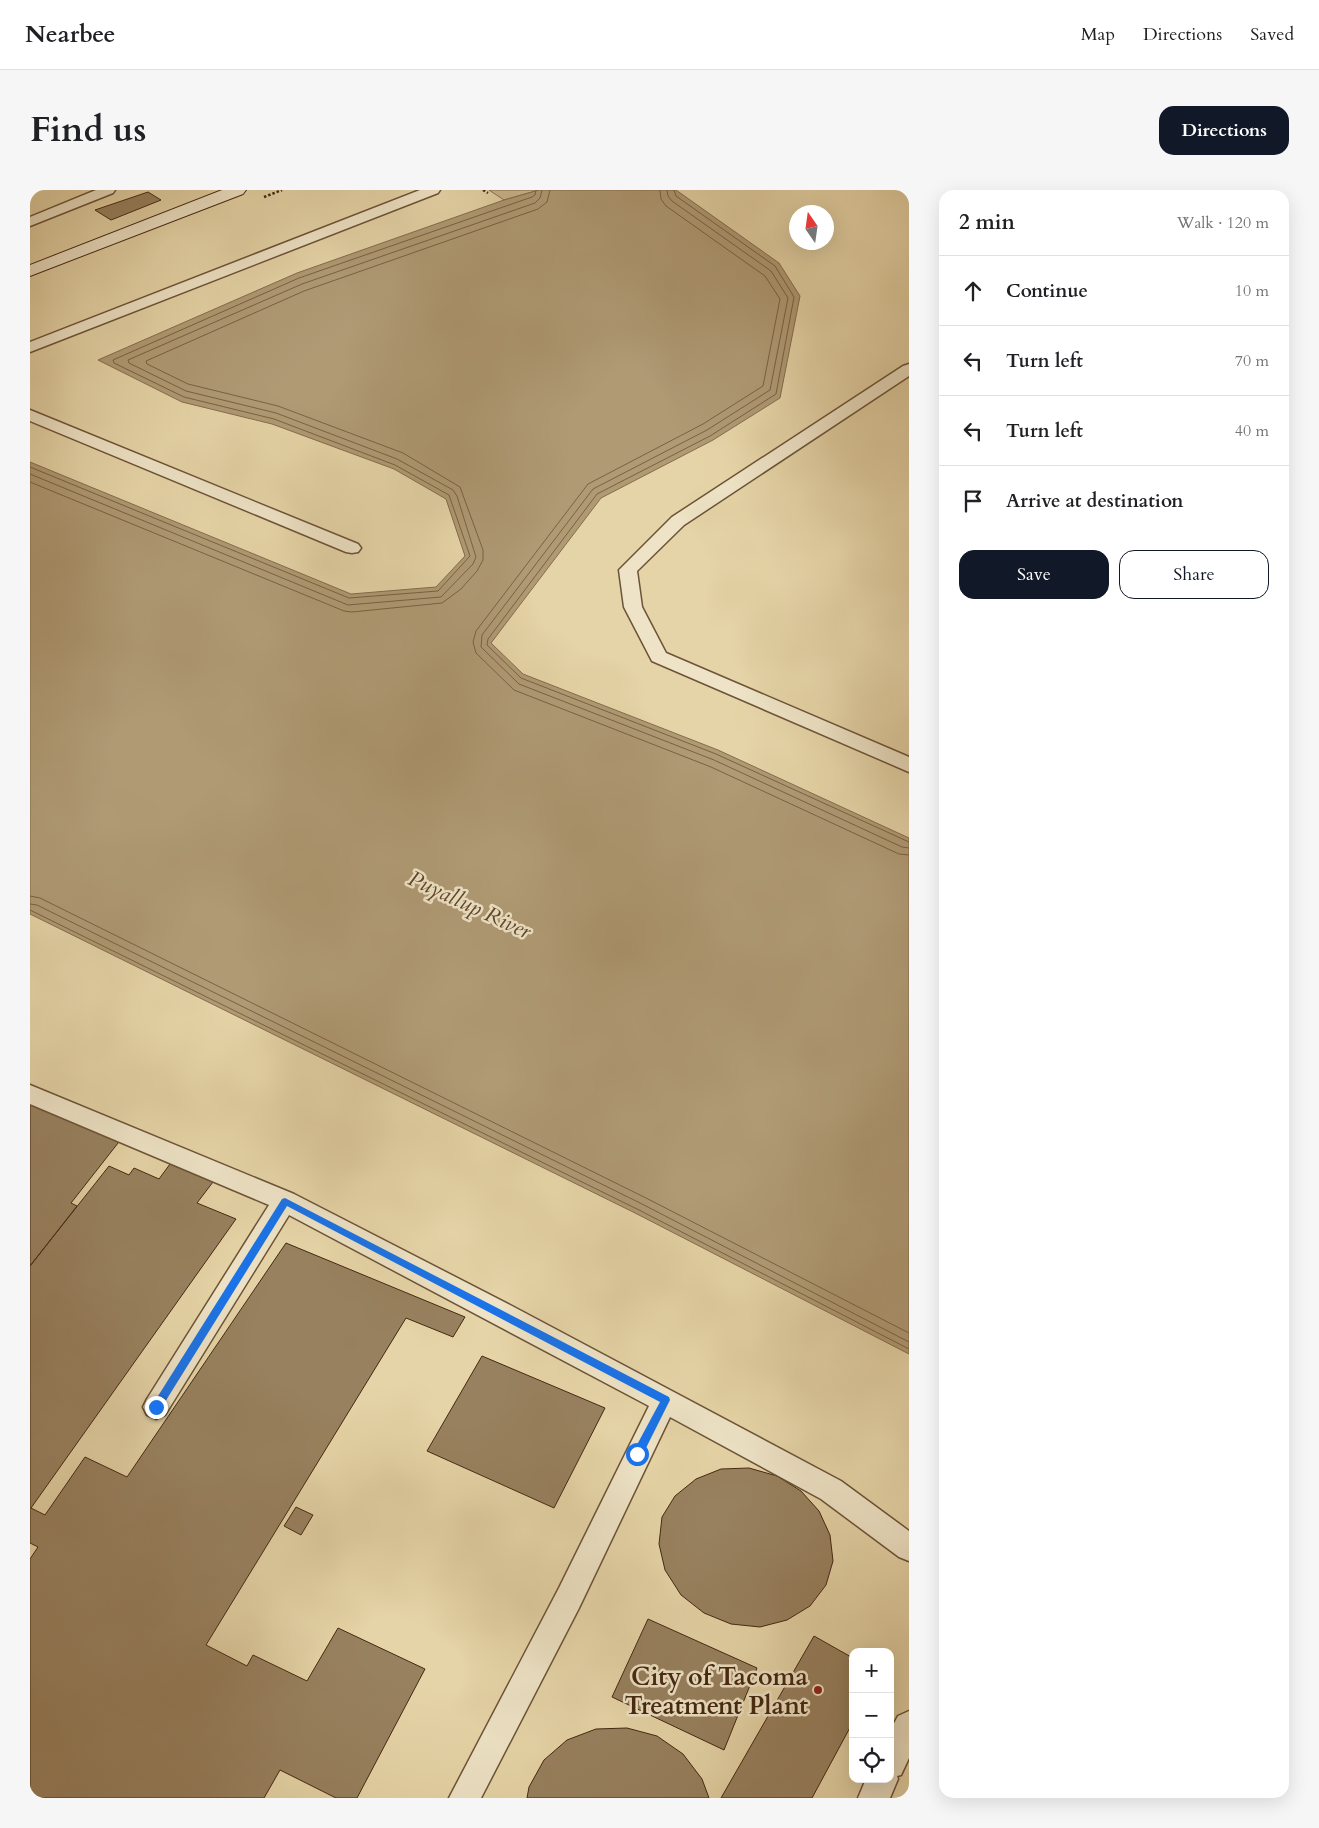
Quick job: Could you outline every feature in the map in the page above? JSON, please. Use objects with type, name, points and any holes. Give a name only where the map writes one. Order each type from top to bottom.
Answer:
[{"type":"street","points":[[30,271],[237,190]]},
{"type":"lane","points":[[30,222],[108,190]]},
{"type":"lane","points":[[30,348],[433,190]]},
{"type":"lane","points":[[909,370],[678,521],[628,570],[633,607],[659,657],[909,765]]},
{"type":"lane","points":[[30,415],[352,548]]},
{"type":"lane","points":[[30,1094],[285,1201],[665,1400],[831,1490],[909,1548]]},
{"type":"lane","points":[[156,1407],[285,1201]]},
{"type":"lane","points":[[464,1798],[569,1598],[665,1400]]},
{"type":"lane","points":[[894,1756],[909,1726]]},
{"type":"lane","points":[[874,1798],[881,1783]]},
{"type":"path","points":[[483,190],[488,194]]},
{"type":"shaded area","points":[[489,190],[539,190],[504,200]]},
{"type":"water","name":"Puyallup River","points":[[539,190],[676,190],[779,263],[800,296],[780,398],[713,440],[601,498],[491,643],[523,674],[718,750],[909,838],[909,1354],[637,1214],[30,914],[30,462],[351,594],[436,587],[465,556],[446,499],[394,469],[272,424],[182,402],[98,360],[297,273],[504,200]]},
{"type":"building","points":[[148,192],[161,200],[111,220],[95,210]]},
{"type":"building","points":[[30,1101],[122,1138],[71,1203],[77,1206],[30,1266]]},
{"type":"building","points":[[170,1164],[213,1182],[197,1203],[236,1219],[31,1508],[45,1515],[85,1457],[127,1477],[286,1243],[465,1317],[453,1337],[406,1318],[206,1645],[247,1666],[253,1655],[307,1681],[338,1628],[425,1669],[357,1798],[336,1798],[280,1770],[264,1798],[34,1798],[30,1796],[30,1559],[38,1547],[30,1543],[30,1266],[109,1166],[129,1175],[134,1168],[159,1179]]},
{"type":"building","points":[[482,1356],[605,1408],[554,1508],[427,1451]]},
{"type":"building","points":[[749,1468],[777,1476],[801,1491],[819,1511],[830,1535],[833,1561],[826,1585],[810,1606],[787,1620],[760,1627],[731,1624],[704,1613],[681,1595],[665,1570],[659,1544],[662,1517],[675,1496],[696,1479],[721,1469]]},
{"type":"building","points":[[296,1507],[313,1515],[301,1535],[284,1526]]},
{"type":"building","points":[[648,1619],[757,1668],[724,1750],[612,1697]]},
{"type":"building","name":"City of Tacoma Treatment Plant","points":[[814,1636],[849,1656],[849,1729],[812,1798],[721,1798]]},
{"type":"building","points":[[627,1728],[657,1736],[683,1754],[702,1779],[709,1798],[527,1798],[529,1787],[544,1760],[567,1740],[596,1729]]},
{"type":"place","name":"City of Tacoma Treatment Plant","points":[[818,1690]]},
{"type":"route","points":[[156,1407],[285,1201],[665,1400],[637,1454]]}]
